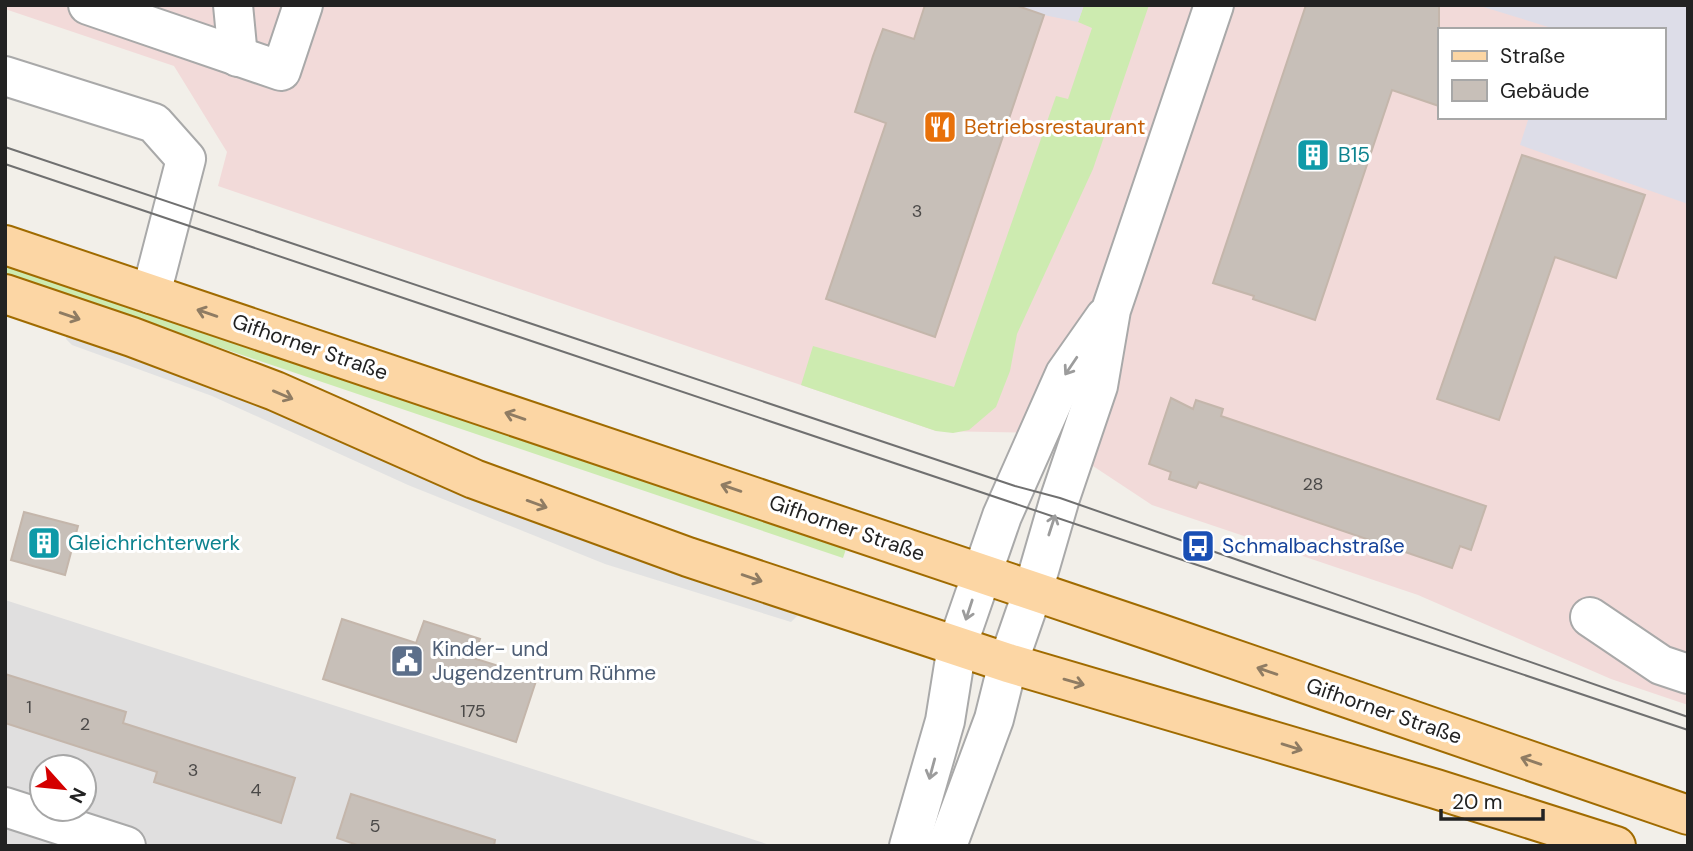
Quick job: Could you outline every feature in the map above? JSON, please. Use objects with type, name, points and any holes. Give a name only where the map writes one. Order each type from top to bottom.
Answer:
[{"type":"main road","name":"Gifhorner Straße","points":[[5,245],[1688,815]]},
{"type":"main road","points":[[5,294],[132,337],[275,391],[535,503],[1008,663],[1436,789],[1616,846]]},
{"type":"street","points":[[88,5],[141,14],[238,57],[281,71],[303,5]]},
{"type":"street","points":[[233,5],[238,57]]},
{"type":"street","points":[[947,846],[994,719],[1008,663],[1098,386],[1111,310],[1214,5]]},
{"type":"street","points":[[5,76],[154,123],[186,159],[151,294]]},
{"type":"street","points":[[909,846],[945,721],[957,646],[1002,516],[1065,374],[1111,310]]},
{"type":"street","points":[[1590,617],[1661,664],[1688,674]]},
{"type":"street","points":[[5,807],[126,846]]},
{"type":"shaded area","points":[[5,5],[1688,5],[1688,705],[1611,679],[1418,595],[1152,505],[1043,433],[936,431],[218,186],[227,152],[174,66],[5,9]]},
{"type":"shaded area","points":[[1015,5],[1084,5],[1078,22]]},
{"type":"shaded area","points":[[1477,5],[1688,5],[1688,204],[1520,145],[1528,119],[1665,119],[1665,28],[1552,28]]},
{"type":"shaded area","points":[[66,329],[806,615],[798,615],[791,622],[605,564],[408,485],[212,396],[72,345],[66,339]]},
{"type":"shaded area","points":[[5,600],[773,846],[5,846]]},
{"type":"green space","points":[[1084,5],[1149,5],[1093,169],[1017,334],[1010,371],[996,407],[969,430],[953,433],[936,431],[801,385],[813,346],[954,387],[1056,96],[1068,99],[1092,28],[1078,22]]},
{"type":"green space","points":[[5,266],[846,549],[843,558],[5,275]]},
{"type":"building","points":[[925,5],[1015,5],[1044,15],[935,337],[826,299],[886,123],[855,112],[873,56],[883,29],[914,39]]},
{"type":"building","name":"B15","points":[[1306,5],[1439,5],[1438,106],[1392,90],[1315,320],[1213,283]]},
{"type":"building","points":[[1522,155],[1645,195],[1616,278],[1555,257],[1499,420],[1437,399]]},
{"type":"building","points":[[1171,398],[1193,409],[1196,400],[1223,409],[1221,416],[1486,506],[1471,550],[1460,546],[1452,568],[1199,482],[1196,488],[1169,479],[1171,472],[1149,464]]},
{"type":"building","name":"Gleichrichterwerk","points":[[24,512],[78,526],[65,575],[11,560]]},
{"type":"building","points":[[342,619],[416,643],[424,621],[480,639],[473,658],[537,678],[516,742],[323,679]]},
{"type":"building","points":[[5,674],[126,712],[123,723],[295,778],[281,823],[154,782],[157,772],[5,723]]},
{"type":"building","points":[[351,794],[495,840],[494,846],[360,846],[337,838]]},
{"type":"tram line","points":[[5,147],[1015,486],[1060,498],[1688,717]]},
{"type":"tram line","points":[[5,164],[1688,730]]},
{"type":"place","name":"Betriebsrestaurant","points":[[940,127]]},
{"type":"place","name":"B15","points":[[1313,155]]},
{"type":"place","name":"Gleichrichterwerk","points":[[44,543]]},
{"type":"place","name":"Schmalbachstraße","points":[[1198,546]]},
{"type":"place","name":"Kinder- und Jugendzentrum Rühme","points":[[407,661]]}]
